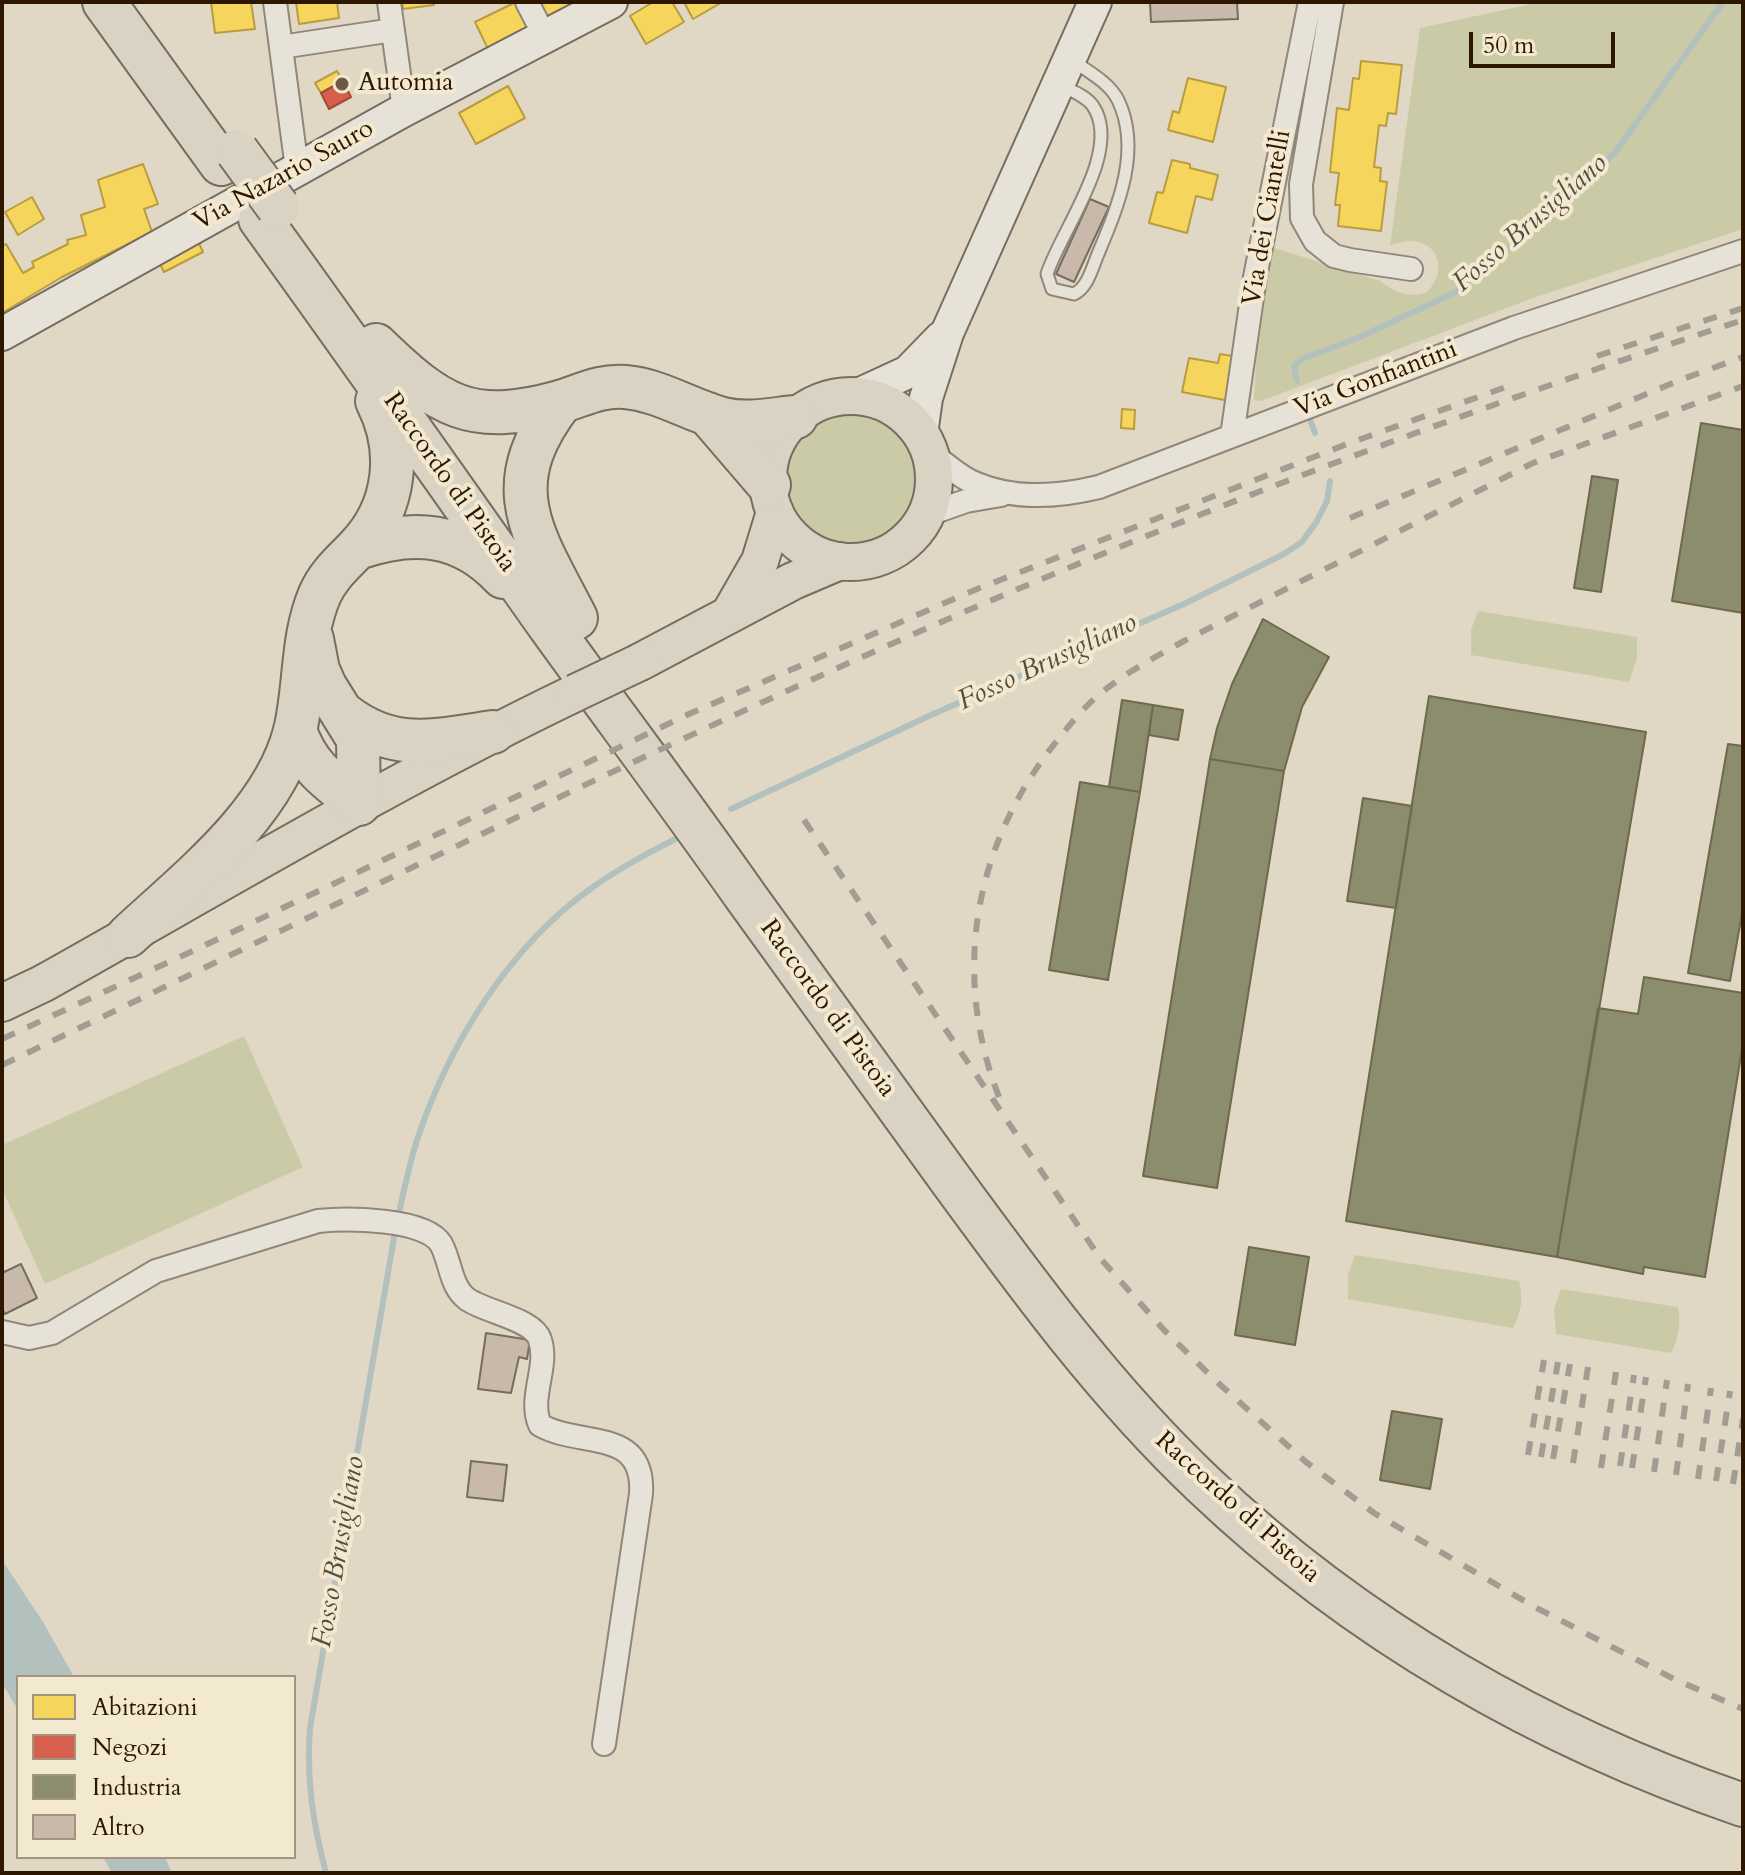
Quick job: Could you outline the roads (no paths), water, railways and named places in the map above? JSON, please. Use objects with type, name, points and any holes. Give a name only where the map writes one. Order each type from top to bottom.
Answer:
[{"type":"highway","name":"Raccordo di Pistoia","points":[[104,2],[269,213],[564,623],[1034,1293],[1112,1389],[1183,1464],[1268,1542],[1391,1633],[1521,1712],[1674,1781],[1743,1805]]},
{"type":"highway","name":"Raccordo di Pistoia","points":[[130,2],[229,158]]},
{"type":"highway","points":[[358,337],[422,387],[458,408],[483,412],[509,411],[562,401],[590,390],[622,386],[652,391],[708,414],[742,422],[796,417]]},
{"type":"highway","points":[[128,936],[205,865],[256,806],[282,764],[295,730],[305,650],[317,602],[337,566],[358,548],[382,511],[391,484],[393,465],[388,429],[358,337]]},
{"type":"highway","points":[[562,401],[532,450],[527,464],[525,493],[534,536],[564,623]]},
{"type":"highway","points":[[708,414],[772,499]]},
{"type":"highway","points":[[358,548],[387,538],[405,536],[451,542],[491,564],[564,623]]},
{"type":"highway","name":"Raccordo di Pistoia","points":[[564,623],[1030,1251],[1124,1371],[1192,1444],[1307,1547],[1465,1656],[1538,1697],[1638,1744],[1743,1782]]},
{"type":"highway","points":[[310,634],[323,680],[358,739],[359,804]]},
{"type":"highway","points":[[345,715],[374,734],[404,741],[428,741],[493,732]]},
{"type":"highway","points":[[295,730],[313,767],[359,804]]},
{"type":"main road","points":[[729,615],[760,561],[772,499],[773,452],[782,433],[796,417],[824,401],[856,396],[875,400],[909,420],[925,443],[934,477],[926,515],[911,536],[890,552],[866,561],[840,561],[821,556],[799,543],[785,529],[772,499]]},
{"type":"main road","points":[[2,1003],[42,984],[359,804],[493,732],[640,662],[793,581],[840,561]]},
{"type":"street","points":[[275,2],[297,169]]},
{"type":"street","points":[[389,2],[404,110]]},
{"type":"street","points":[[527,2],[545,37]]},
{"type":"street","name":"Via Nazario Sauro","points":[[2,334],[404,110],[611,2]]},
{"type":"street","points":[[925,443],[926,398],[947,333],[1095,2]]},
{"type":"street","name":"Via dei Ciantelli","points":[[1232,436],[1255,277],[1310,2]]},
{"type":"street","points":[[1332,2],[1300,192],[1302,218],[1315,241],[1334,256],[1411,269]]},
{"type":"street","points":[[281,47],[393,30]]},
{"type":"street","name":"Via Gonfiantini","points":[[926,515],[966,501],[1008,493],[1052,494],[1099,487],[1527,323],[1743,251]]},
{"type":"street","points":[[856,396],[908,372],[947,333]]},
{"type":"street","name":"Via Gonfiantini","points":[[925,443],[970,481],[1008,493]]},
{"type":"street","points":[[2,1332],[29,1338],[52,1333],[156,1271],[318,1221],[344,1219],[384,1223],[413,1227],[432,1235],[443,1247],[461,1294],[476,1304],[528,1326],[540,1337],[542,1354],[536,1409],[540,1425],[558,1433],[618,1446],[633,1456],[640,1473],[641,1494],[604,1744]]},
{"type":"lane","points":[[1064,71],[1114,94],[1123,115],[1128,149],[1116,211],[1085,285],[1074,294],[1052,289],[1047,274],[1094,171],[1100,149],[1100,128],[1093,106],[1064,71]]},
{"type":"waterway","name":"Fosso Brusigliano","points":[[1297,381],[1294,366],[1302,359],[1360,337],[1456,292],[1574,194],[1616,151],[1723,2]]},
{"type":"waterway","name":"Fosso Brusigliano","points":[[1311,422],[1315,433]]},
{"type":"waterway","name":"Fosso Brusigliano","points":[[731,809],[931,715],[1186,603],[1284,554],[1302,542],[1317,521],[1327,501],[1330,481]]},
{"type":"waterway","name":"Fosso Brusigliano","points":[[398,1217],[414,1149],[446,1068],[465,1033],[509,968],[535,938],[593,887],[683,835]]},
{"type":"waterway","name":"Fosso Brusigliano","points":[[326,1873],[312,1801],[310,1728],[395,1232]]},
{"type":"railway","points":[[1597,356],[1743,308]]},
{"type":"railway","points":[[2,1065],[672,744],[1001,596],[1316,470],[1743,320]]},
{"type":"railway","points":[[1350,518],[1680,380],[1743,357]]},
{"type":"railway","points":[[999,1097],[984,1050],[976,1002],[974,955],[979,908],[990,863],[1008,819],[1031,777],[1090,703],[1111,685],[1184,641],[1533,463],[1743,386]]},
{"type":"railway","points":[[2,1039],[689,714],[977,589],[1347,444],[1506,387]]},
{"type":"railway","points":[[804,820],[1100,1258],[1164,1330],[1216,1381],[1306,1462],[1374,1513],[1533,1606],[1674,1679],[1743,1709]]},
{"type":"railway","points":[[1528,1455],[1544,1360]]},
{"type":"railway","points":[[1541,1457],[1558,1362]]},
{"type":"railway","points":[[1553,1459],[1570,1364]]},
{"type":"railway","points":[[1573,1463],[1588,1367]]},
{"type":"railway","points":[[1601,1468],[1616,1372]]},
{"type":"railway","points":[[1620,1466],[1634,1375]]},
{"type":"railway","points":[[1632,1468],[1646,1377]]},
{"type":"railway","points":[[1654,1472],[1667,1380]]},
{"type":"railway","points":[[1676,1475],[1688,1384]]},
{"type":"railway","points":[[1698,1479],[1711,1388]]},
{"type":"railway","points":[[1716,1481],[1730,1391]]},
{"type":"railway","points":[[1733,1484],[1743,1419]]},
{"type":"place","name":"Automia","points":[[342,84]]}]
